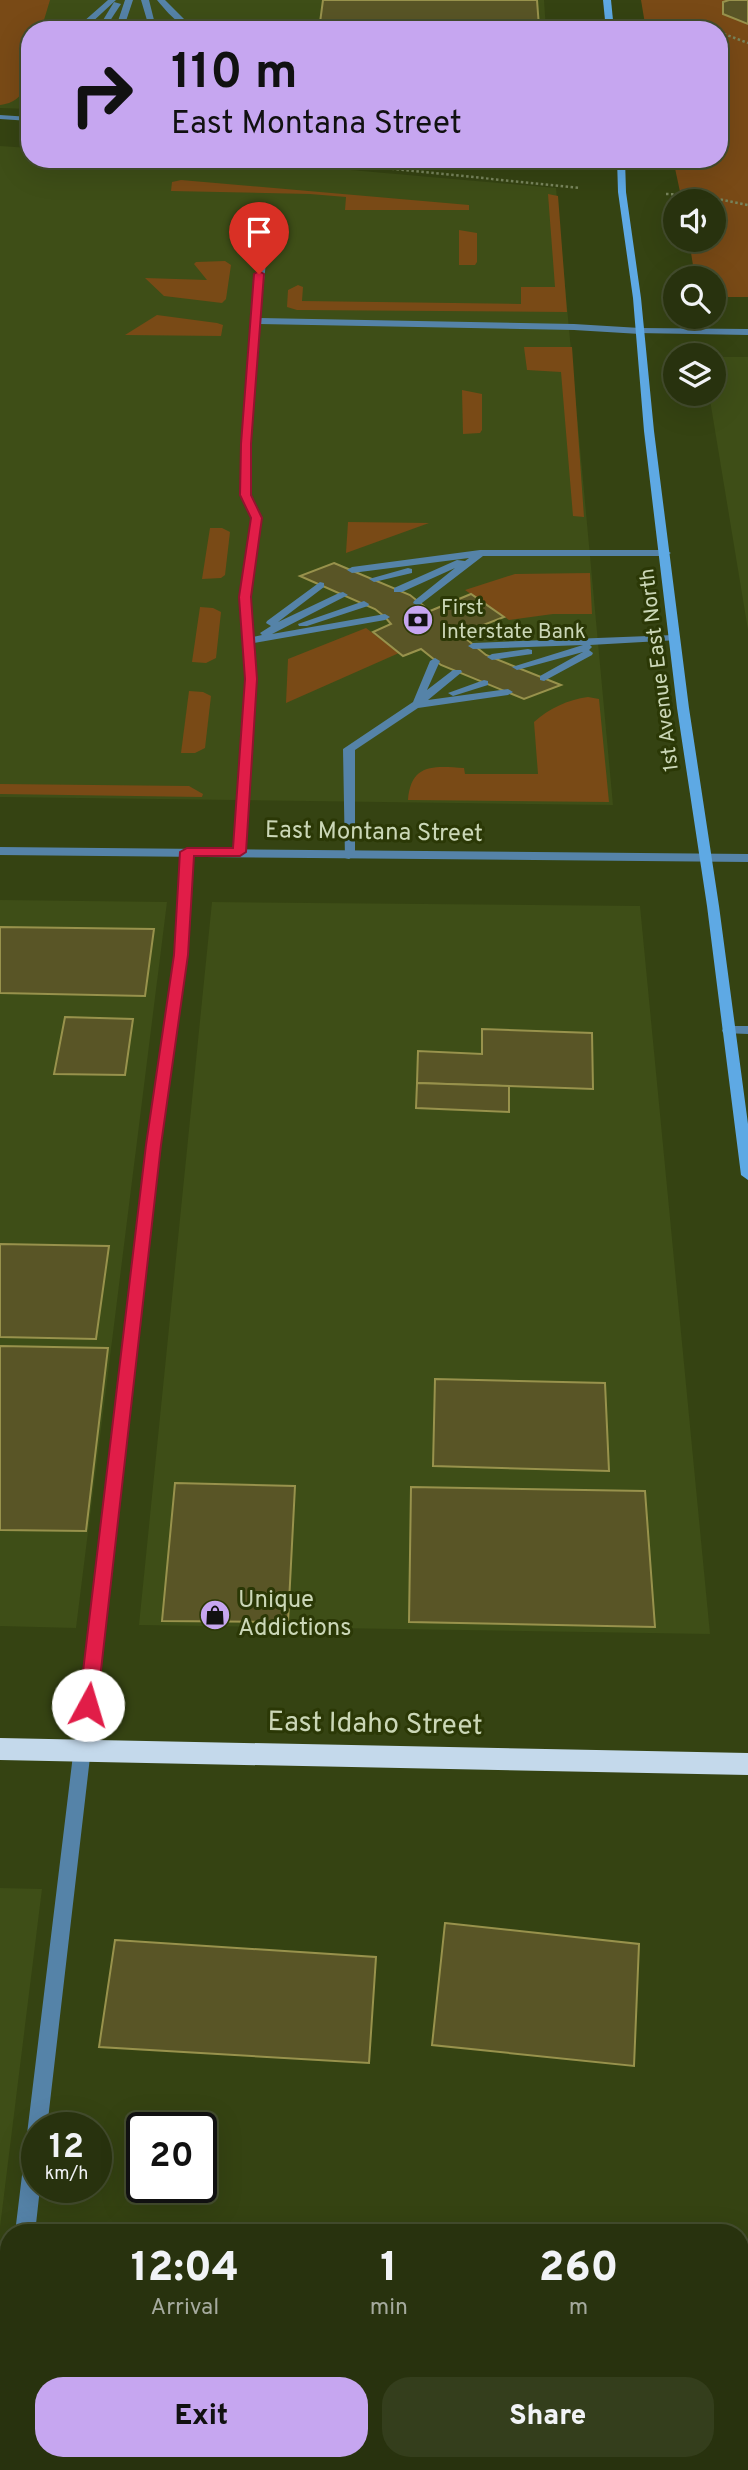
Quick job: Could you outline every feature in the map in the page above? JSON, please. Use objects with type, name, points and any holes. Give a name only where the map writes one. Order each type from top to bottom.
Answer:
[{"type":"highway","name":"East Idaho Street","points":[[0,1749],[748,1764]]},
{"type":"street","points":[[89,21],[111,0]]},
{"type":"street","points":[[106,21],[120,0]]},
{"type":"street","points":[[122,21],[129,0]]},
{"type":"street","points":[[145,0],[151,21]]},
{"type":"street","points":[[154,0],[168,21]]},
{"type":"street","points":[[161,0],[181,21]]},
{"type":"street","points":[[607,0],[609,21]]},
{"type":"street","points":[[0,117],[21,118]]},
{"type":"street","name":"1st Avenue East North","points":[[621,168],[674,638],[748,1171]]},
{"type":"street","points":[[240,852],[251,679],[245,597],[257,518],[245,495],[246,457],[267,216]]},
{"type":"street","points":[[256,321],[748,332]]},
{"type":"street","points":[[352,570],[481,553],[666,553]]},
{"type":"street","points":[[374,579],[481,553]]},
{"type":"street","points":[[398,590],[481,553]]},
{"type":"street","points":[[418,603],[481,553]]},
{"type":"street","points":[[248,641],[320,585]]},
{"type":"street","points":[[248,641],[343,595]]},
{"type":"street","points":[[248,641],[364,604]]},
{"type":"street","points":[[248,641],[385,617]]},
{"type":"street","points":[[473,646],[674,638]]},
{"type":"street","points":[[492,657],[609,641]]},
{"type":"street","points":[[517,667],[609,641]]},
{"type":"street","points":[[544,678],[609,641]]},
{"type":"street","points":[[415,705],[435,661]]},
{"type":"street","points":[[349,855],[349,749],[415,705],[457,671]]},
{"type":"street","points":[[415,705],[484,683]]},
{"type":"street","points":[[415,705],[508,692]]},
{"type":"street","name":"East Montana Street","points":[[0,851],[748,858]]},
{"type":"street","points":[[39,2112],[152,1159],[181,955],[187,852]]},
{"type":"street","points":[[728,1030],[748,1030]]},
{"type":"street","points":[[26,2224],[28,2203]]},
{"type":"path","points":[[728,35],[748,43]]},
{"type":"path","points":[[393,168],[622,192],[698,195],[748,205]]},
{"type":"shaded area","points":[[0,0],[544,0],[545,21],[21,21],[21,109],[0,108]]},
{"type":"shaded area","points":[[0,0],[50,0],[44,21],[21,21],[21,94],[12,102],[0,105]]},
{"type":"shaded area","points":[[641,0],[748,0],[748,297],[726,297],[726,266],[693,266],[691,252],[726,252],[726,189],[679,189],[675,168],[728,168],[728,21],[644,21]]},
{"type":"shaded area","points":[[0,146],[21,147],[21,168],[329,168],[556,188],[613,805],[0,797]]},
{"type":"shaded area","points":[[181,180],[469,205],[469,210],[345,210],[346,197],[171,191],[172,182]]},
{"type":"shaded area","points":[[548,194],[558,196],[567,312],[297,310],[287,307],[288,290],[298,285],[303,287],[302,301],[521,304],[521,287],[555,287]]},
{"type":"shaded area","points":[[459,230],[477,233],[475,265],[459,265]]},
{"type":"shaded area","points":[[225,261],[231,265],[226,299],[222,303],[164,296],[145,278],[207,280],[194,264]]},
{"type":"shaded area","points":[[157,315],[217,323],[223,325],[221,336],[125,335]]},
{"type":"shaded area","points":[[524,347],[572,347],[584,517],[573,516],[561,372],[527,370]]},
{"type":"shaded area","points":[[726,357],[748,357],[748,630],[711,406],[726,406]]},
{"type":"shaded area","points":[[462,390],[482,394],[480,433],[463,434]]},
{"type":"shaded area","points":[[348,522],[429,523],[346,553]]},
{"type":"shaded area","points":[[210,528],[222,528],[230,532],[225,575],[221,578],[202,579]]},
{"type":"shaded area","points":[[590,573],[592,614],[553,614],[509,620],[465,590],[515,574]]},
{"type":"shaded area","points":[[200,607],[221,612],[216,658],[206,663],[192,662]]},
{"type":"shaded area","points":[[366,628],[399,653],[286,703],[288,659]]},
{"type":"shaded area","points":[[189,691],[203,692],[211,696],[205,748],[195,753],[181,753]]},
{"type":"shaded area","points":[[588,697],[599,699],[609,802],[408,800],[414,779],[419,773],[434,767],[464,768],[465,774],[538,774],[534,722],[559,705]]},
{"type":"shaded area","points":[[0,784],[189,786],[203,794],[202,797],[0,794]]},
{"type":"shaded area","points":[[0,900],[167,902],[76,1628],[0,1626]]},
{"type":"shaded area","points":[[212,902],[640,906],[710,1634],[139,1625]]},
{"type":"shaded area","points":[[0,1888],[42,1889],[0,2224]]},
{"type":"building","points":[[323,0],[537,0],[539,21],[320,21]]},
{"type":"building","points":[[748,0],[748,24],[723,14],[723,2]]},
{"type":"building","points":[[334,563],[410,595],[430,611],[471,594],[504,617],[460,634],[486,655],[561,685],[524,699],[441,665],[421,649],[403,656],[373,632],[391,624],[375,609],[300,576]]},
{"type":"building","points":[[0,927],[154,929],[145,996],[0,993]]},
{"type":"building","points":[[65,1017],[133,1019],[125,1075],[54,1074]]},
{"type":"building","points":[[482,1029],[592,1033],[593,1089],[417,1083],[418,1051],[482,1054]]},
{"type":"building","points":[[417,1083],[509,1086],[509,1112],[416,1108]]},
{"type":"building","points":[[0,1244],[109,1246],[96,1339],[0,1337]]},
{"type":"building","points":[[0,1346],[108,1348],[86,1531],[0,1530]]},
{"type":"building","points":[[435,1379],[605,1383],[609,1471],[433,1466]]},
{"type":"building","points":[[175,1483],[295,1486],[288,1622],[162,1621]]},
{"type":"building","points":[[411,1487],[645,1491],[655,1627],[409,1622]]},
{"type":"building","points":[[445,1923],[639,1944],[634,2066],[432,2045]]},
{"type":"building","points":[[115,1940],[376,1957],[369,2063],[99,2047]]},
{"type":"place","name":"First Interstate Bank","points":[[418,620]]},
{"type":"place","name":"Unique Addictions","points":[[215,1615]]},
{"type":"route","points":[[88,1705],[154,1145],[181,955],[187,852],[240,852],[251,679],[245,597],[257,518],[245,495],[246,444],[259,274]]}]
